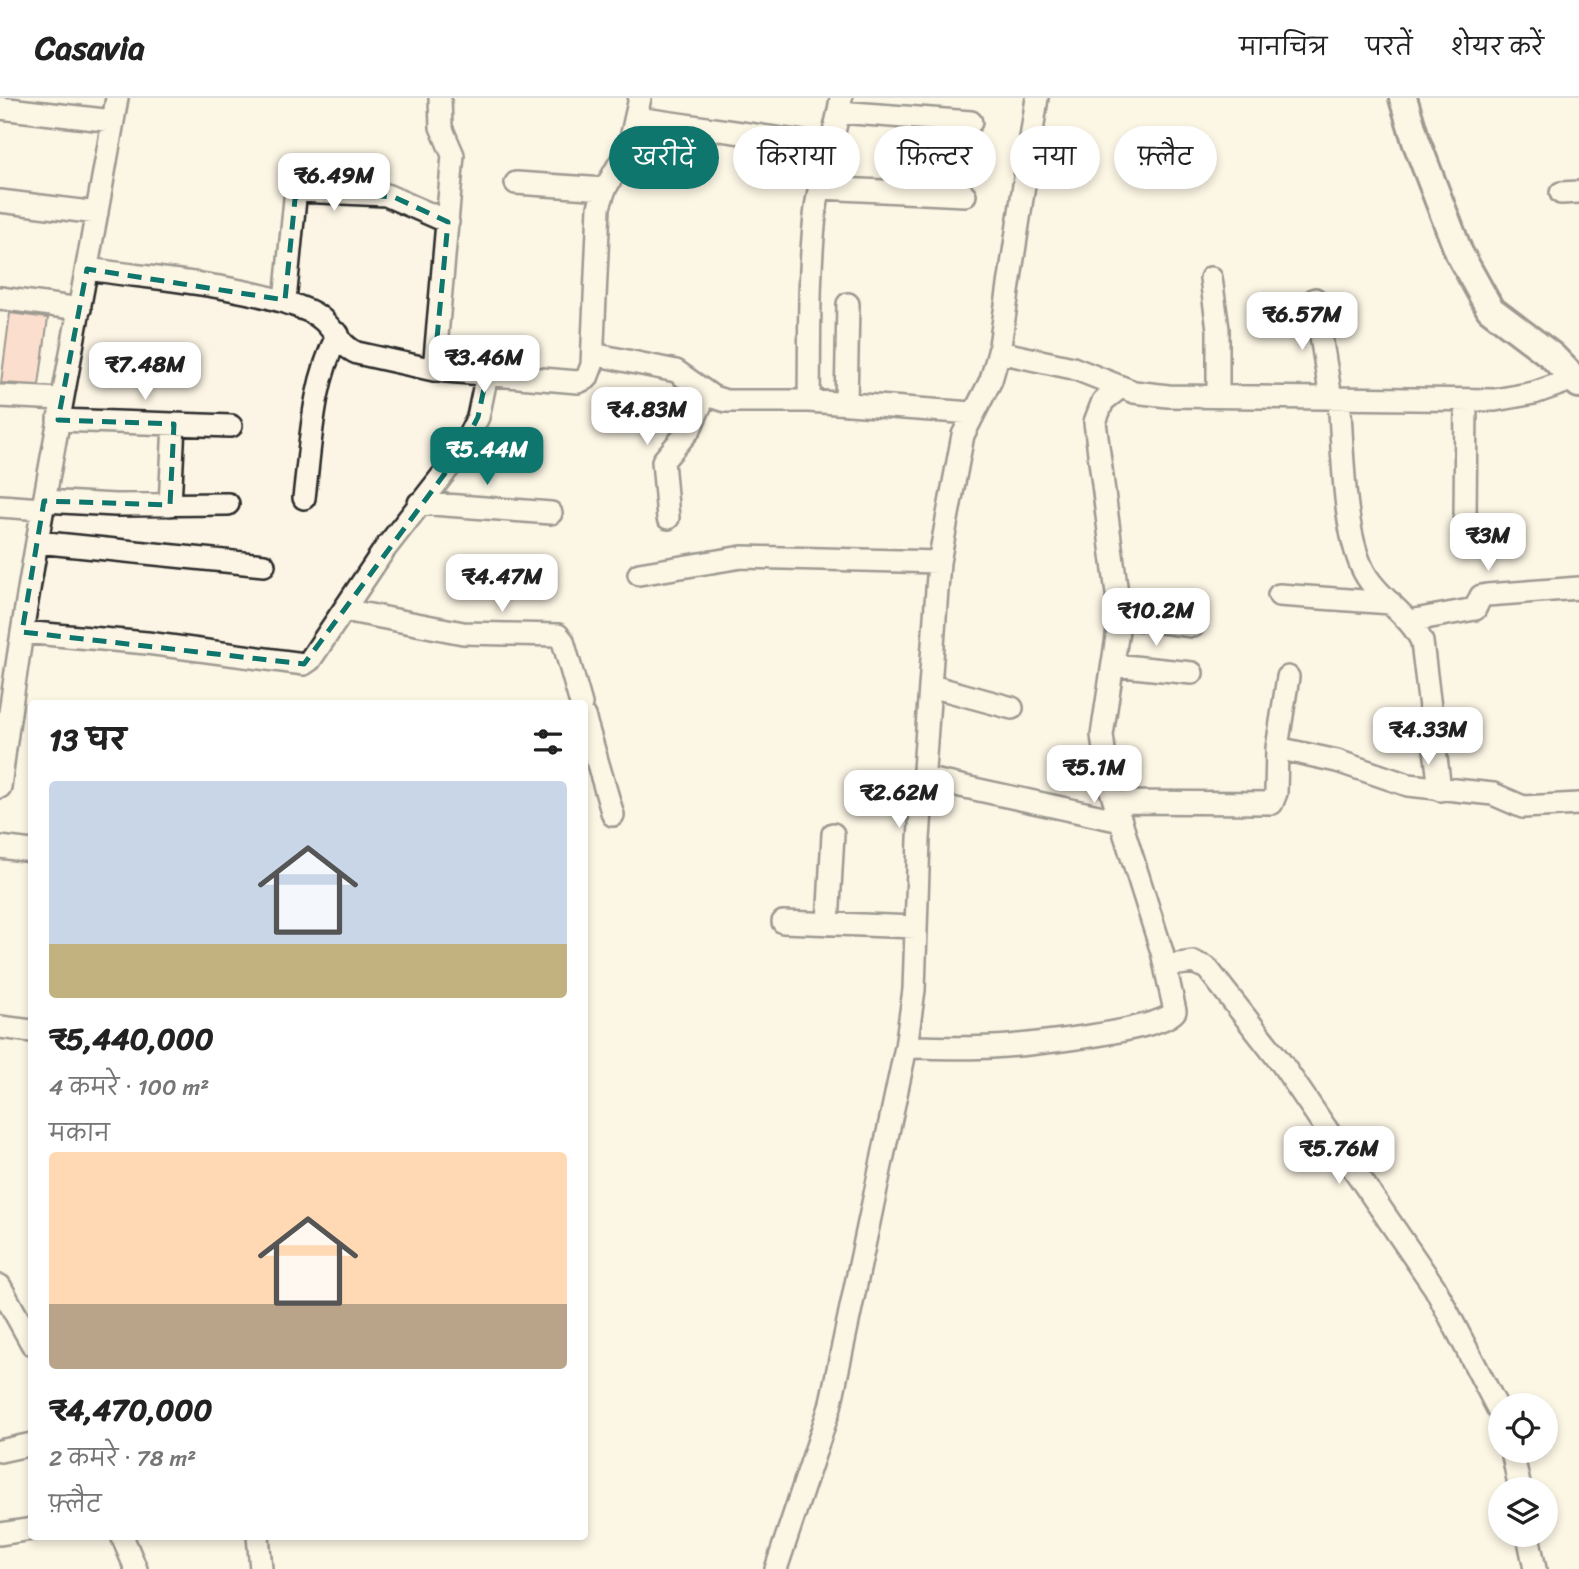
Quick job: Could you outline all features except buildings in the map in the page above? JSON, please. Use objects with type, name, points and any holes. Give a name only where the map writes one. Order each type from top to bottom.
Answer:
[{"type":"main road","points":[[1404,98],[1416,141],[1459,253],[1490,309],[1552,356],[1577,381]]},
{"type":"street","points":[[0,787],[43,505],[117,98]]},
{"type":"street","points":[[434,370],[453,155],[441,127],[440,98]]},
{"type":"street","points":[[776,1569],[830,1407],[906,1047],[914,990],[923,778],[939,562],[958,456],[972,413],[991,380],[999,352],[1037,98]]},
{"type":"street","points":[[836,126],[840,105],[971,122]]},
{"type":"street","points":[[0,108],[113,121]]},
{"type":"street","points":[[87,269],[285,302],[324,319],[349,350],[356,353],[434,370],[578,382],[590,374],[593,354],[598,207],[629,147],[638,108],[733,127]]},
{"type":"street","points":[[516,183],[605,189]]},
{"type":"street","points":[[809,401],[811,261],[820,189]]},
{"type":"street","points":[[841,189],[965,195]]},
{"type":"street","points":[[285,302],[295,199],[299,191],[394,197],[448,222]]},
{"type":"street","points":[[0,201],[97,214]]},
{"type":"street","points":[[1211,278],[1218,329],[1218,396]]},
{"type":"street","points":[[0,298],[80,309]]},
{"type":"street","points":[[1315,299],[1335,398],[1353,535],[1366,576],[1409,621],[1422,642],[1440,790]]},
{"type":"street","points":[[846,404],[848,304]]},
{"type":"street","points":[[304,498],[316,394],[324,364],[338,334]]},
{"type":"street","points":[[999,352],[1073,368],[1121,387],[1148,394],[1466,400],[1514,398],[1577,381]]},
{"type":"street","points":[[593,354],[676,371],[706,393],[726,401],[809,401],[972,413]]},
{"type":"street","points":[[22,632],[147,643],[304,664],[310,660],[419,503],[472,433],[487,374]]},
{"type":"street","points":[[906,1047],[1023,1045],[1114,1032],[1167,1018],[1172,1015],[1176,1005],[1108,781],[1102,735],[1120,617],[1095,422],[1103,401],[1121,387]]},
{"type":"street","points":[[668,518],[663,461],[690,429],[706,393]]},
{"type":"street","points":[[0,396],[60,409],[174,424],[231,426]]},
{"type":"street","points":[[1465,520],[1466,400]]},
{"type":"street","points":[[170,505],[174,424]]},
{"type":"street","points":[[0,506],[228,503]]},
{"type":"street","points":[[419,503],[551,513]]},
{"type":"street","points":[[37,542],[264,565]]},
{"type":"street","points":[[639,574],[742,557],[939,562]]},
{"type":"street","points":[[1409,621],[1475,609],[1481,596],[1579,588]]},
{"type":"street","points":[[1279,595],[1391,603]]},
{"type":"street","points":[[344,610],[463,633],[558,635],[563,641],[580,700]]},
{"type":"street","points":[[1120,617],[1193,625]]},
{"type":"street","points":[[1114,665],[1192,673]]},
{"type":"street","points":[[923,778],[1118,812],[1268,804],[1274,800],[1276,793],[1277,748],[1288,677]]},
{"type":"street","points":[[931,686],[1012,708]]},
{"type":"street","points":[[588,730],[613,815]]},
{"type":"street","points":[[1277,748],[1337,761],[1400,783],[1440,790],[1493,794],[1531,808],[1579,804]]},
{"type":"street","points":[[828,924],[833,834]]},
{"type":"street","points":[[0,847],[28,850]]},
{"type":"street","points":[[783,922],[916,927]]},
{"type":"street","points":[[1165,966],[1193,962],[1207,968],[1282,1064],[1435,1288],[1490,1393]]},
{"type":"street","points":[[0,1027],[28,1030]]},
{"type":"street","points":[[0,1286],[28,1337]]},
{"type":"street","points":[[0,1451],[28,1445]]},
{"type":"street","points":[[0,1534],[28,1530]]},
{"type":"street","points":[[124,1540],[136,1569]]},
{"type":"street","points":[[258,1540],[261,1569]]},
{"type":"street","points":[[1530,1547],[1535,1569]]},
{"type":"highlighted area","points":[[304,190],[394,197],[448,222],[434,370],[487,374],[478,417],[460,453],[304,664],[22,632],[44,501],[170,505],[174,424],[58,420],[87,269],[285,300],[295,199]]}]
